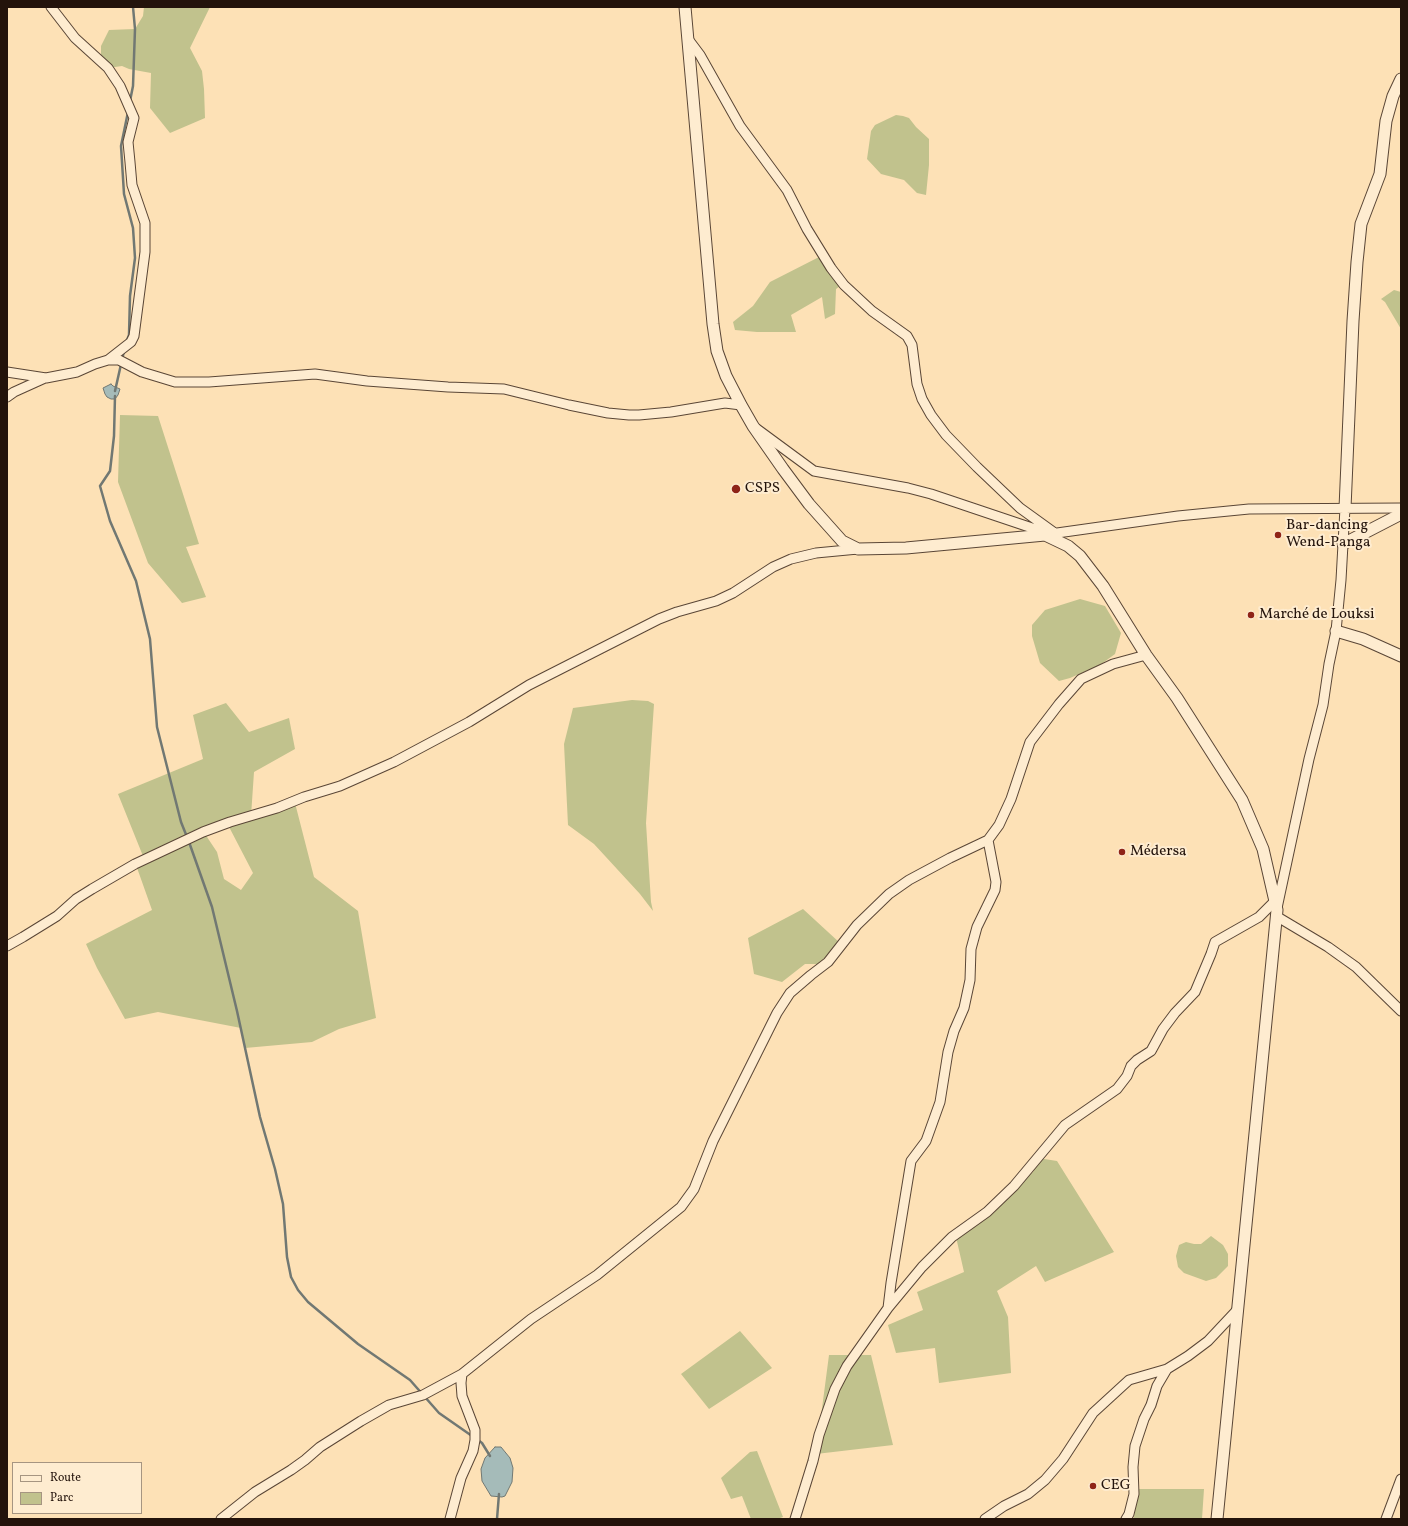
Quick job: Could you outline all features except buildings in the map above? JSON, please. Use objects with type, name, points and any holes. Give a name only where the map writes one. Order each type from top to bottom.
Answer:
[{"type":"street","points":[[51,7],[75,38],[108,68],[120,86],[134,118],[128,142],[132,185],[145,224],[145,252],[134,336],[130,342],[108,360]]},
{"type":"street","points":[[685,7],[713,324],[717,351],[721,364],[753,426],[782,469],[809,504],[842,541],[858,550]]},
{"type":"street","points":[[688,39],[700,55],[740,126],[787,190],[806,229],[831,268],[843,284],[872,311],[907,336],[912,345],[917,384],[922,399],[931,415],[946,435],[1020,508],[1080,556],[1103,586],[1146,655],[1177,698],[1242,800],[1263,849],[1276,909],[1356,967],[1401,1011]]},
{"type":"street","points":[[1217,1519],[1276,909],[1309,759],[1323,705],[1336,631],[1341,580],[1345,508],[1353,321],[1361,224],[1380,174],[1386,121],[1393,96],[1401,79]]},
{"type":"street","points":[[7,397],[14,392],[46,378],[77,372],[108,360],[119,360],[142,372],[175,382],[209,382],[314,374],[367,382],[504,389],[608,413],[639,415],[671,412],[725,403],[741,405]]},
{"type":"street","points":[[7,372],[46,378]]},
{"type":"street","points":[[753,426],[814,471],[908,488],[931,494],[1051,534]]},
{"type":"street","points":[[7,946],[23,938],[57,916],[76,899],[135,864],[203,832],[340,786],[394,762],[469,722],[529,685],[659,619],[733,593],[774,566],[791,559],[816,553],[906,548],[1051,534],[1178,516],[1249,509],[1401,508]]},
{"type":"street","points":[[1343,544],[1401,514]]},
{"type":"street","points":[[1336,631],[1363,639],[1401,656]]},
{"type":"street","points":[[221,1519],[255,1492],[291,1470],[320,1447],[355,1424],[389,1405],[423,1395],[462,1374],[531,1319],[597,1275],[681,1207],[694,1189],[713,1141],[778,1013],[790,993],[828,962],[857,924],[889,894],[916,876],[988,840],[999,825],[1011,799],[1030,742],[1059,704],[1081,679],[1113,664],[1146,655]]},
{"type":"street","points":[[888,1308],[911,1161],[926,1141],[940,1102],[948,1052],[954,1031],[964,1008],[970,980],[971,949],[977,927],[995,890],[996,882],[988,840]]},
{"type":"street","points":[[795,1519],[813,1461],[821,1428],[835,1389],[847,1366],[888,1308],[922,1267],[952,1238],[987,1212],[1014,1186],[1065,1125],[1117,1089],[1127,1076],[1131,1066],[1137,1060],[1151,1052],[1163,1029],[1175,1013],[1195,992],[1215,942],[1276,909]]},
{"type":"street","points":[[985,1519],[1004,1506],[1028,1494],[1046,1480],[1063,1459],[1093,1413],[1129,1380],[1167,1369],[1188,1356],[1208,1340],[1238,1310]]},
{"type":"street","points":[[1126,1519],[1129,1514],[1134,1494],[1133,1467],[1135,1446],[1157,1386],[1167,1369]]},
{"type":"street","points":[[450,1519],[461,1478],[473,1451],[475,1440],[475,1430],[462,1396],[462,1374]]},
{"type":"street","points":[[1386,1519],[1401,1479]]},
{"type":"green space","points":[[144,7],[210,7],[190,48],[202,71],[205,118],[170,133],[150,108],[151,73],[129,69],[122,66],[108,68],[101,63],[101,46],[109,30],[135,29],[143,16]]},
{"type":"green space","points":[[896,115],[909,118],[929,139],[929,165],[926,195],[917,193],[904,180],[881,174],[867,159],[871,131],[875,125]]},
{"type":"green space","points":[[823,255],[843,284],[836,289],[835,314],[825,319],[822,297],[791,315],[796,332],[757,332],[735,330],[733,322],[753,306],[770,282]]},
{"type":"green space","points":[[1394,290],[1401,292],[1401,329],[1385,302],[1381,299]]},
{"type":"green space","points":[[120,415],[158,416],[199,544],[186,547],[206,597],[182,603],[148,563],[118,482]]},
{"type":"green space","points":[[1080,599],[1105,606],[1121,633],[1115,654],[1100,665],[1070,678],[1059,681],[1040,663],[1032,636],[1032,625],[1045,610]]},
{"type":"green space","points":[[632,700],[648,701],[654,704],[646,823],[651,902],[653,911],[640,894],[594,844],[568,825],[564,744],[573,708]]},
{"type":"green space","points":[[226,703],[249,732],[289,718],[295,749],[254,772],[251,816],[295,803],[314,877],[358,911],[376,1018],[339,1029],[312,1042],[245,1048],[241,1028],[158,1012],[125,1019],[97,968],[86,944],[152,910],[136,865],[145,861],[118,794],[203,759],[193,715]],"holes":[[[227,823],[253,873],[241,890],[224,879],[217,852],[205,834]]]},
{"type":"green space","points":[[803,909],[840,943],[828,958],[819,964],[805,964],[782,982],[754,974],[748,938]]},
{"type":"green space","points":[[1038,1158],[1057,1161],[1114,1252],[1045,1282],[1036,1266],[997,1291],[1008,1317],[1011,1373],[939,1383],[935,1348],[896,1353],[888,1325],[923,1310],[917,1292],[964,1272],[956,1237],[1033,1172]]},
{"type":"green space","points":[[1211,1236],[1223,1245],[1228,1254],[1228,1266],[1216,1278],[1206,1281],[1184,1273],[1178,1267],[1176,1256],[1179,1245],[1186,1242],[1201,1244]]},
{"type":"green space","points":[[740,1331],[772,1368],[709,1409],[681,1374]]},
{"type":"green space","points":[[829,1355],[871,1355],[893,1445],[816,1454]]},
{"type":"green space","points":[[757,1451],[783,1517],[777,1519],[751,1519],[742,1496],[731,1499],[721,1478],[750,1452]]},
{"type":"green space","points":[[1136,1489],[1204,1489],[1202,1519],[1134,1519]]},
{"type":"water","points":[[111,384],[120,389],[115,399],[107,397],[103,388]]},
{"type":"water","points":[[495,1447],[501,1447],[510,1458],[513,1468],[512,1482],[505,1496],[502,1497],[491,1496],[482,1481],[481,1469],[485,1458]]},
{"type":"waterway","points":[[130,101],[133,86],[135,29],[133,7]]},
{"type":"waterway","points":[[127,340],[129,335],[130,296],[135,258],[133,228],[124,194],[121,146],[128,112]]},
{"type":"waterway","points":[[115,391],[124,351]]},
{"type":"waterway","points":[[115,396],[114,436],[110,471],[100,486],[110,521],[136,581],[150,639],[157,727],[181,822],[187,837]]},
{"type":"waterway","points":[[189,842],[212,907],[260,1117],[275,1169],[283,1204],[287,1257],[291,1277],[298,1290],[308,1302],[358,1344],[410,1380],[439,1413],[472,1436]]},
{"type":"waterway","points":[[478,1440],[482,1443],[490,1456]]},
{"type":"waterway","points":[[497,1519],[499,1494]]},
{"type":"place","name":"CSPS","points":[[736,489]]},
{"type":"place","name":"Bar-dancing Wend-Panga","points":[[1278,535]]},
{"type":"place","name":"Marché de Louksi","points":[[1251,615]]},
{"type":"place","name":"Médersa","points":[[1122,852]]},
{"type":"place","name":"CEG","points":[[1093,1486]]}]
